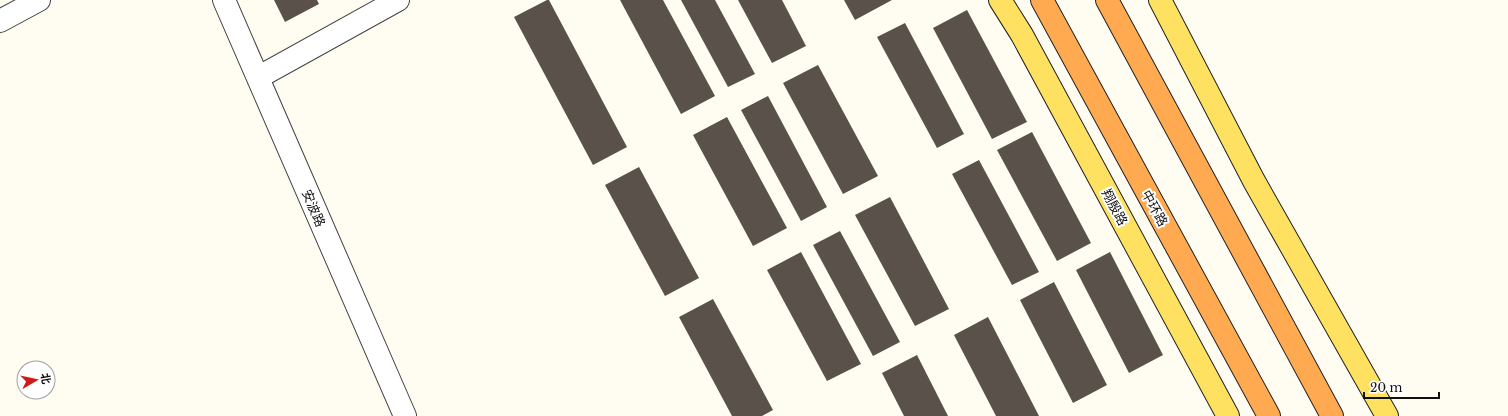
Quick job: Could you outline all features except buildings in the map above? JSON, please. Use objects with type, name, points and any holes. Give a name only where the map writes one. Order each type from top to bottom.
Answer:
[{"type":"highway","points":[[1037,0],[1064,39]]},
{"type":"highway","name":"中环路","points":[[1042,0],[1269,416]]},
{"type":"highway","points":[[1107,0],[1332,416]]},
{"type":"main road","name":"翔殷路","points":[[1000,0],[1022,34],[1228,416]]},
{"type":"main road","points":[[1160,0],[1254,181],[1386,416]]},
{"type":"street","points":[[0,21],[39,0]]},
{"type":"street","name":"安波路","points":[[224,0],[259,77],[405,416]]},
{"type":"street","points":[[259,77],[398,0]]}]
